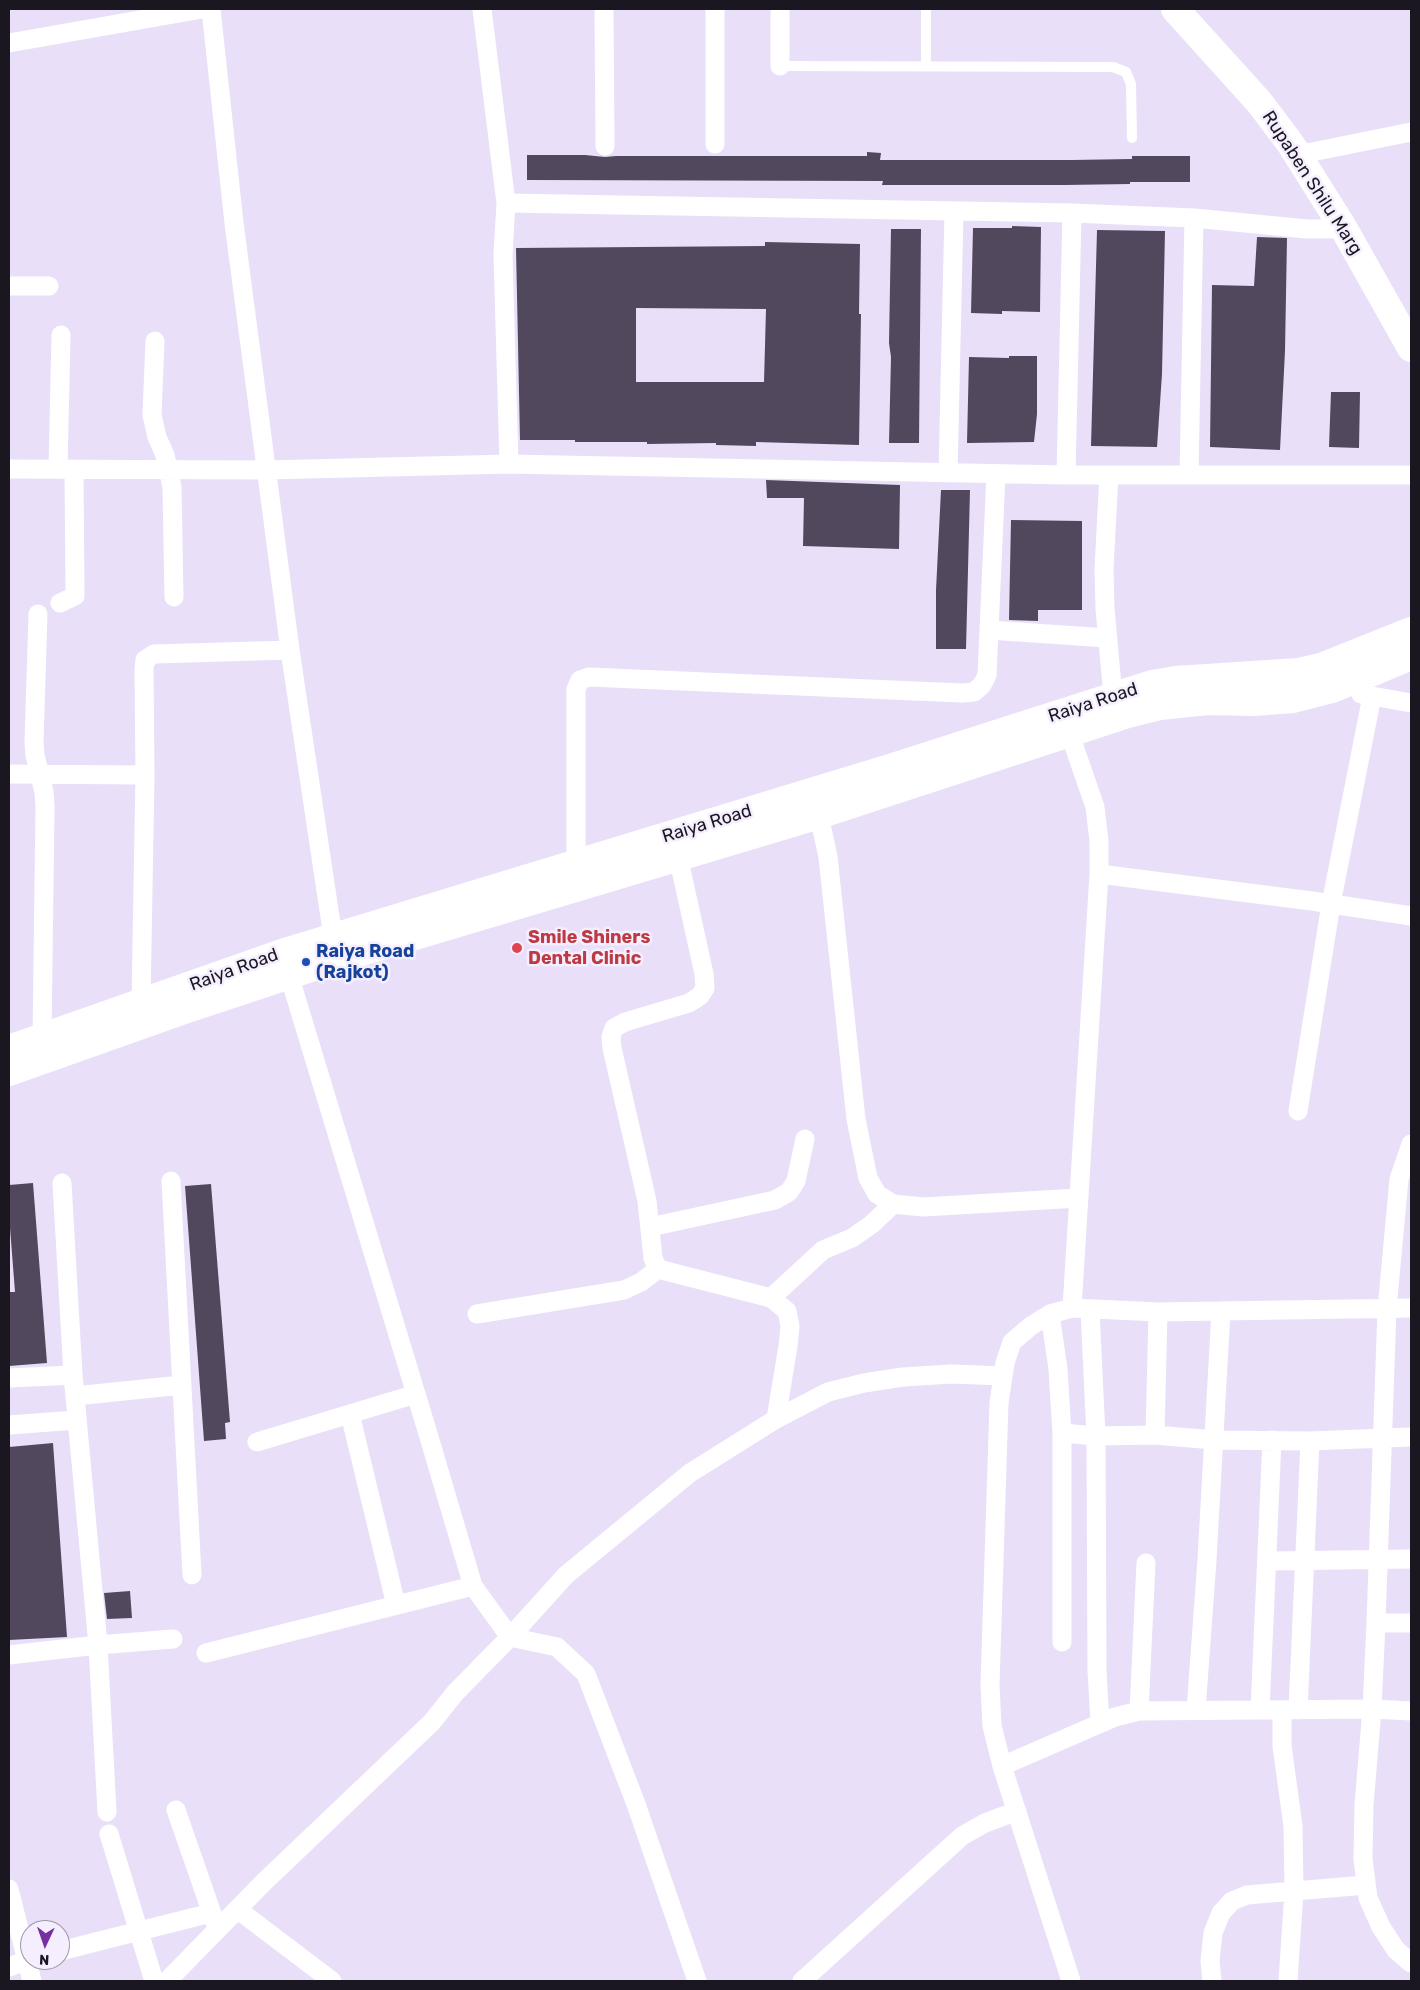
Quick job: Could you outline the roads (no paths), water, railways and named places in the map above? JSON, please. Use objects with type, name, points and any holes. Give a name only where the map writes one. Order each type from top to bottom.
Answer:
[{"type":"street","points":[[9,43],[202,9]]},
{"type":"street","points":[[211,9],[234,223],[290,650],[333,937]]},
{"type":"street","points":[[482,9],[506,203],[503,255],[509,464]]},
{"type":"street","points":[[604,9],[605,146]]},
{"type":"street","points":[[714,9],[714,144]]},
{"type":"street","points":[[780,9],[780,66]]},
{"type":"street","name":"Rupaben Shilu Marg","points":[[1175,9],[1259,102],[1298,155],[1344,229],[1411,348]]},
{"type":"street","points":[[1298,155],[1411,132]]},
{"type":"street","points":[[506,203],[1072,213],[1194,218],[1307,229],[1344,229]]},
{"type":"street","points":[[948,473],[954,212]]},
{"type":"street","points":[[1066,475],[1072,213]]},
{"type":"street","points":[[1189,474],[1194,218]]},
{"type":"street","points":[[9,286],[49,286]]},
{"type":"street","points":[[60,603],[75,596],[66,470],[61,335]]},
{"type":"street","points":[[155,341],[152,415],[157,437],[169,470],[172,487],[174,597]]},
{"type":"street","points":[[9,470],[267,470],[509,464],[1066,475],[1411,475]]},
{"type":"street","points":[[576,875],[576,689],[580,680],[589,677],[962,693],[974,692],[982,686],[987,675],[996,474]]},
{"type":"street","points":[[1109,475],[1104,569],[1107,638],[1113,696]]},
{"type":"street","points":[[38,614],[34,742],[45,808],[42,1039]]},
{"type":"street","points":[[989,630],[1107,638]]},
{"type":"street","name":"Raiya Road","points":[[9,1072],[184,1010],[285,964],[333,937],[576,875],[678,856],[819,815],[1066,723],[1113,696],[1152,684],[1176,680],[1299,672],[1321,667],[1411,631]]},
{"type":"street","points":[[141,1003],[145,660],[154,654],[290,650]]},
{"type":"street","name":"Raiya Road","points":[[9,1049],[141,1003],[285,964],[576,875],[887,769],[1066,723],[1128,714],[1160,706],[1293,699],[1332,689],[1411,656]]},
{"type":"street","points":[[1332,689],[1411,703]]},
{"type":"street","points":[[1298,1111],[1331,904],[1372,696]]},
{"type":"street","points":[[1066,723],[1095,807],[1099,841],[1099,874],[1079,1198],[1081,1309],[1096,1436],[1097,1671],[1100,1723]]},
{"type":"street","points":[[9,774],[145,775]]},
{"type":"street","points":[[819,815],[828,857],[856,1119],[868,1178],[877,1194],[893,1204],[923,1207],[1079,1198]]},
{"type":"street","points":[[658,1269],[653,1258],[646,1201],[611,1037],[614,1028],[625,1022],[689,1003],[700,996],[705,988],[704,974],[678,856]]},
{"type":"street","points":[[1099,874],[1411,916]]},
{"type":"street","points":[[285,964],[473,1586],[510,1637],[557,1647],[586,1674],[636,1804],[698,1981]]},
{"type":"street","points":[[650,1227],[775,1200],[789,1192],[796,1181],[805,1139]]},
{"type":"street","points":[[1411,1144],[1399,1179],[1387,1309],[1376,1623],[1372,1710],[1364,1805],[1363,1859],[1368,1898],[1381,1927],[1396,1950],[1411,1963]]},
{"type":"street","points":[[171,1181],[192,1575]]},
{"type":"street","points":[[62,1183],[73,1375],[98,1645],[107,1812]]},
{"type":"street","points":[[771,1298],[823,1250],[852,1238],[872,1224],[893,1204]]},
{"type":"street","points":[[658,1269],[771,1298],[787,1311],[790,1326],[776,1419]]},
{"type":"street","points":[[477,1314],[624,1290],[642,1282],[658,1269]]},
{"type":"street","points":[[1071,1981],[1002,1766],[992,1726],[990,1685],[999,1403],[1005,1363],[1012,1342],[1030,1326],[1050,1314],[1081,1309],[1158,1312],[1411,1308]]},
{"type":"street","points":[[1196,1710],[1221,1311]]},
{"type":"street","points":[[1155,1436],[1158,1312]]},
{"type":"street","points":[[1050,1314],[1058,1369],[1062,1433],[1062,1642]]},
{"type":"street","points":[[70,1948],[138,1930],[214,1921],[237,1909],[432,1722],[454,1692],[510,1637],[566,1575],[690,1473],[776,1419],[828,1392],[864,1383],[903,1377],[952,1374],[1003,1376]]},
{"type":"street","points":[[9,1378],[73,1375]]},
{"type":"street","points":[[75,1396],[182,1385]]},
{"type":"street","points":[[257,1442],[416,1394]]},
{"type":"street","points":[[350,1414],[396,1605]]},
{"type":"street","points":[[9,1425],[78,1420]]},
{"type":"street","points":[[1062,1433],[1214,1440],[1310,1441],[1411,1437]]},
{"type":"street","points":[[1260,1710],[1272,1440]]},
{"type":"street","points":[[1288,1981],[1294,1891],[1293,1826],[1282,1746],[1290,1710],[1304,1560],[1310,1441]]},
{"type":"street","points":[[1268,1561],[1411,1559]]},
{"type":"street","points":[[1139,1711],[1146,1563]]},
{"type":"street","points":[[206,1653],[473,1586]]},
{"type":"street","points":[[1376,1623],[1411,1623]]},
{"type":"street","points":[[9,1655],[173,1639]]},
{"type":"street","points":[[1002,1766],[1100,1723],[1139,1711],[1411,1711]]},
{"type":"street","points":[[176,1810],[214,1921]]},
{"type":"street","points":[[802,1981],[962,1836],[985,1823],[1017,1811]]},
{"type":"street","points":[[109,1834],[154,1981]]},
{"type":"street","points":[[1212,1981],[1210,1960],[1214,1932],[1221,1913],[1232,1901],[1247,1895],[1366,1884]]},
{"type":"street","points":[[9,1888],[20,1930]]},
{"type":"street","points":[[237,1909],[332,1981]]},
{"type":"street","points":[[167,1981],[214,1921]]},
{"type":"lane","points":[[926,9],[926,66]]},
{"type":"lane","points":[[780,66],[1113,67],[1126,72],[1131,84],[1132,138]]},
{"type":"place","name":"Smile Shiners Dental Clinic","points":[[517,948]]},
{"type":"place","name":"Raiya Road (Rajkot)","points":[[306,962]]}]
